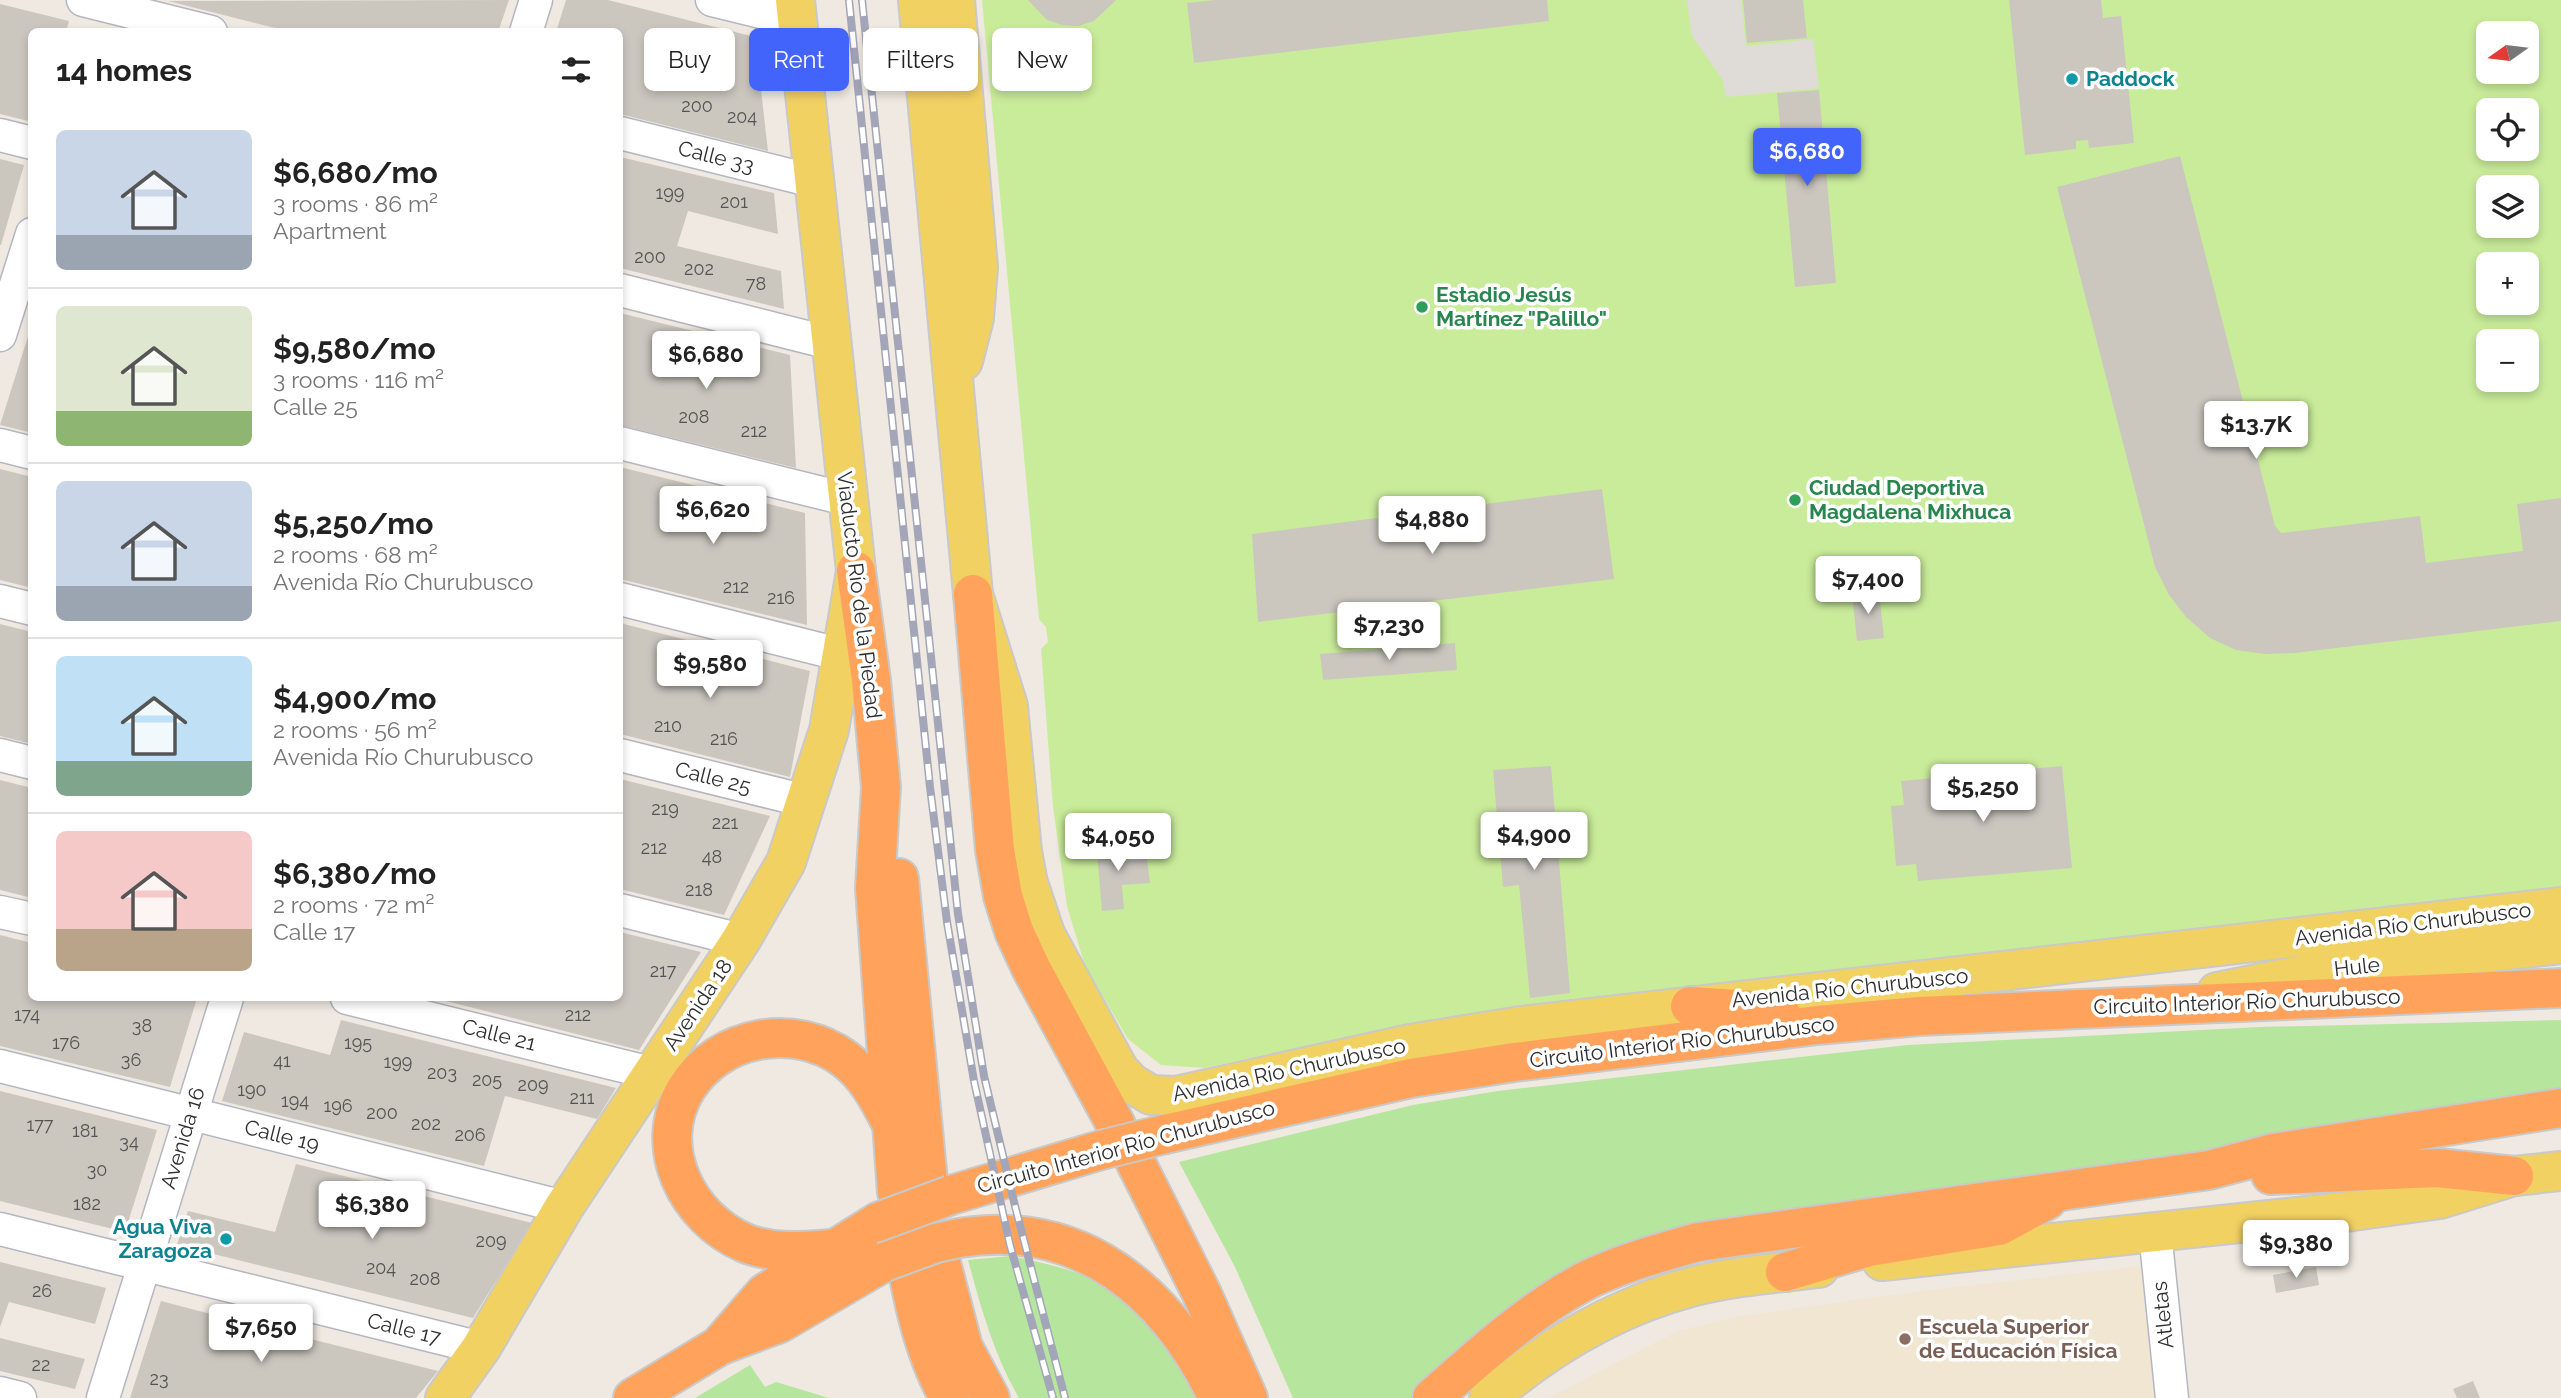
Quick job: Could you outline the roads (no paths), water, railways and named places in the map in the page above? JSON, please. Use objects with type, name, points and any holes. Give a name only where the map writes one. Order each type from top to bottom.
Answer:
[{"type":"highway","name":"Viaducto Río de la Piedad","points":[[856,571],[872,680],[881,787],[875,888],[891,1125],[914,1198]]},
{"type":"highway","points":[[973,594],[995,850],[1003,896],[1014,931],[1117,1145],[1202,1294],[1248,1398]]},
{"type":"highway","points":[[881,787],[902,894],[914,1198]]},
{"type":"highway","name":"Circuito Interior Río Churubusco","points":[[719,1346],[765,1293],[914,1198],[1117,1145],[1411,1078],[1514,1062],[1816,1025],[1919,1016],[2561,988]]},
{"type":"highway","points":[[1690,1006],[1769,1011],[1816,1025]]},
{"type":"highway","points":[[830,1250],[787,1251],[746,1243],[713,1224],[698,1210],[686,1194],[673,1147],[672,1126],[682,1098],[699,1072],[731,1048],[750,1041],[790,1037],[819,1045],[845,1060],[873,1089],[891,1125]]},
{"type":"highway","points":[[1432,1398],[1549,1304],[1588,1280],[1650,1255],[1712,1240],[2210,1170],[2273,1153],[2561,1108]]},
{"type":"highway","points":[[2210,1170],[2268,1175],[2437,1168],[2514,1176]]},
{"type":"highway","points":[[1785,1272],[1869,1247],[1999,1226],[2062,1192]]},
{"type":"highway","points":[[633,1398],[719,1346],[780,1323],[923,1257],[983,1234],[1038,1238],[1083,1253],[1122,1274],[1167,1315],[1203,1367],[1218,1398]]},
{"type":"highway","points":[[923,1257],[915,1312],[929,1356],[949,1398]]},
{"type":"highway","points":[[923,1257],[990,1398]]},
{"type":"main road","points":[[918,0],[973,594]]},
{"type":"main road","points":[[955,0],[977,243],[977,291],[968,345],[955,387]]},
{"type":"main road","name":"Viaducto Río de la Piedad","points":[[796,11],[846,499],[856,571]]},
{"type":"main road","name":"Avenida 18","points":[[445,1398],[481,1348],[564,1207],[741,940],[786,862],[829,730],[844,655],[856,571]]},
{"type":"main road","name":"Avenida Río Churubusco","points":[[973,594],[1008,706],[1022,851],[1045,934],[1119,1070],[1144,1092],[1162,1098],[1410,1044],[1521,1026],[2561,907]]},
{"type":"main road","name":"Hule","points":[[2156,1005],[2321,971],[2561,944]]},
{"type":"main road","points":[[1489,1398],[1522,1370],[1560,1345],[1634,1308],[1689,1288],[1734,1278],[2441,1199],[2514,1176],[2561,1171]]},
{"type":"street","points":[[527,28],[536,0]]},
{"type":"street","points":[[712,0],[796,11]]},
{"type":"street","points":[[96,9],[191,28]]},
{"type":"street","name":"Calle 33","points":[[623,134],[813,181]]},
{"type":"street","points":[[0,135],[28,142]]},
{"type":"street","points":[[0,335],[28,248]]},
{"type":"street","points":[[623,291],[830,343]]},
{"type":"street","points":[[623,444],[846,499]]},
{"type":"street","points":[[0,445],[28,452]]},
{"type":"street","points":[[623,600],[844,655]]},
{"type":"street","points":[[0,601],[28,608]]},
{"type":"street","points":[[0,755],[28,762]]},
{"type":"street","name":"Calle 25","points":[[623,756],[806,802]]},
{"type":"street","points":[[623,911],[741,940]]},
{"type":"street","points":[[0,912],[28,918]]},
{"type":"street","name":"Avenida 16","points":[[103,1398],[226,1001]]},
{"type":"street","name":"Calle 21","points":[[359,1001],[651,1073]]},
{"type":"street","name":"Calle 19","points":[[0,1066],[564,1207]]},
{"type":"street","name":"Calle 17","points":[[0,1229],[481,1348]]},
{"type":"street","name":"Atletas","points":[[2154,1233],[2172,1398]]},
{"type":"street","points":[[0,1393],[20,1398]]},
{"type":"railway","points":[[849,0],[930,787],[947,922],[974,1081],[1010,1245],[1053,1398]]},
{"type":"railway","points":[[862,0],[958,914],[984,1076],[1065,1398]]},
{"type":"place","name":"Paddock","points":[[2072,79]]},
{"type":"place","name":"Estadio Jesús Martínez \"Palillo\"","points":[[1422,307]]},
{"type":"place","name":"Ciudad Deportiva Magdalena Mixhuca","points":[[1795,500]]},
{"type":"place","name":"Agua Viva Zaragoza","points":[[226,1239]]},
{"type":"place","name":"Escuela Superior de Educación Física","points":[[1905,1339]]}]
